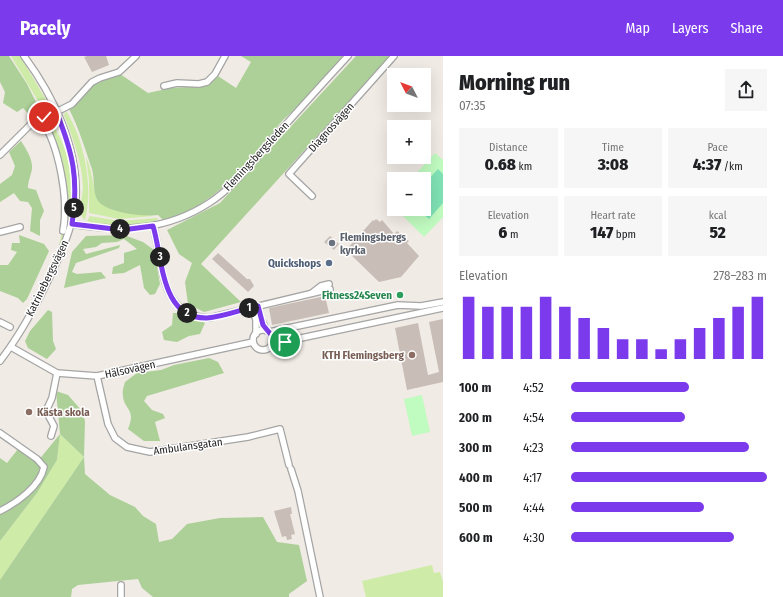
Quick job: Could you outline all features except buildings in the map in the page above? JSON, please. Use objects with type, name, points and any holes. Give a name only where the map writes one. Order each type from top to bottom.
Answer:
[{"type":"street","name":"Katrinebergsvägen","points":[[0,361],[11,347],[46,284],[72,224],[76,196],[73,162],[65,134],[52,100],[24,56]]},
{"type":"street","points":[[0,155],[24,130],[41,119],[74,103],[88,85],[96,80],[122,70],[136,56]]},
{"type":"street","points":[[164,86],[177,83],[199,84],[207,82],[215,74],[225,56]]},
{"type":"street","name":"Flemingsbergsleden","points":[[72,224],[122,230],[153,226],[176,219],[209,203],[235,181],[348,56]]},
{"type":"street","name":"Diagnosvägen","points":[[312,196],[289,174],[329,130],[343,112],[376,78],[386,63],[394,56]]},
{"type":"street","points":[[41,119],[50,134],[62,180],[65,209],[63,231]]},
{"type":"street","points":[[153,226],[168,292],[180,308],[198,317],[209,318],[310,294],[329,287]]},
{"type":"street","points":[[0,232],[20,227]]},
{"type":"street","points":[[256,334],[261,330],[268,332],[398,304],[420,306],[443,302]]},
{"type":"street","points":[[258,306],[261,319],[273,339],[273,344]]},
{"type":"street","points":[[252,308],[256,320],[256,334],[253,342],[258,349],[264,350],[269,349],[273,344],[443,308]]},
{"type":"street","points":[[0,322],[10,327]]},
{"type":"street","name":"Hälsovägen","points":[[11,347],[57,373],[98,376],[253,342]]},
{"type":"street","points":[[50,436],[54,426],[46,412],[52,398],[57,373]]},
{"type":"street","name":"Ambulansgatan","points":[[98,376],[108,424],[115,438],[127,447],[150,452],[248,437],[280,429],[298,491],[320,597]]},
{"type":"street","points":[[0,432],[41,462],[44,467],[44,471],[21,498],[0,511]]},
{"type":"street","points":[[121,585],[121,597]]},
{"type":"green space","points":[[0,56],[9,56],[27,84],[41,112],[32,118],[23,108],[17,112],[3,103],[5,92],[0,82]]},
{"type":"green space","points":[[11,56],[20,56],[45,98],[46,103],[41,106]]},
{"type":"green space","points":[[241,56],[343,56],[281,123],[245,166],[207,200],[193,209],[178,216],[163,220],[158,215],[136,215],[110,209],[99,202],[94,191],[92,169],[79,131],[69,109],[94,84],[101,80],[120,74],[148,93],[171,88],[203,86],[218,76],[236,88],[251,62]]},
{"type":"green space","points":[[356,56],[390,56],[201,264],[241,302],[204,312],[188,304],[185,282],[192,263],[179,254],[167,230],[220,203]]},
{"type":"green space","points":[[66,111],[78,135],[86,164],[88,179],[88,208],[85,220],[82,217],[80,209],[83,187],[81,169],[74,142],[64,115]]},
{"type":"green space","points":[[50,121],[52,122],[64,146],[71,186],[71,198],[67,223],[60,246],[66,216]]},
{"type":"green space","points":[[21,141],[29,154],[32,165],[28,188],[36,190],[44,211],[40,220],[40,236],[30,231],[32,208],[28,202],[20,201],[14,193],[0,202],[0,184],[12,175],[15,166],[9,152]]},
{"type":"green space","points":[[435,153],[443,160],[443,217],[424,237],[403,216],[431,216],[431,172],[417,172],[425,164],[431,164],[431,157]]},
{"type":"green space","points":[[86,157],[99,201],[105,206],[121,212],[154,216],[119,219],[89,213],[89,180]]},
{"type":"green space","points":[[438,169],[443,174],[443,203],[429,219],[425,216],[431,216],[431,176]]},
{"type":"green space","points":[[90,216],[120,221],[159,219],[142,225],[113,227],[87,221]]},
{"type":"green space","points":[[19,235],[44,244],[49,251],[27,299],[23,303],[18,298],[0,291],[0,265],[8,265],[17,252],[11,250],[12,243],[20,243]]},
{"type":"green space","points":[[124,235],[143,242],[154,250],[160,284],[155,294],[150,295],[144,288],[140,265],[124,273],[112,274],[113,267],[124,263],[124,253],[137,249],[124,239],[117,242],[102,243],[96,247],[83,249],[86,254],[120,245],[119,248],[76,263],[72,272],[77,274],[101,272],[106,278],[64,288],[72,252],[86,236]]},
{"type":"green space","points":[[48,310],[52,312],[53,341],[56,349],[47,359],[28,348],[25,341],[30,331]]},
{"type":"green space","points":[[173,313],[181,313],[205,323],[200,334],[189,336],[177,342],[164,340],[162,332],[172,325]]},
{"type":"green space","points":[[209,358],[218,362],[224,373],[147,396],[144,401],[152,410],[163,414],[165,418],[155,422],[160,441],[144,441],[128,429],[131,417],[124,400],[123,392],[125,382],[137,373],[161,370],[174,365]]},
{"type":"green space","points":[[56,391],[68,395],[82,411],[85,421],[84,457],[60,434]]},
{"type":"green space","points":[[422,395],[430,432],[412,436],[404,399]]},
{"type":"green space","points":[[60,434],[84,457],[0,580],[0,541],[37,493],[57,460]]},
{"type":"green space","points":[[60,434],[57,460],[37,493],[0,541],[0,458],[7,463],[18,449],[38,461]]},
{"type":"green space","points":[[84,457],[85,474],[110,495],[135,507],[143,516],[156,524],[159,542],[172,539],[187,524],[220,518],[263,517],[277,542],[299,545],[307,581],[289,594],[289,597],[153,597],[142,588],[138,579],[78,585],[72,589],[71,597],[0,597],[0,580]]},
{"type":"green space","points":[[432,565],[434,573],[440,572],[443,582],[443,597],[366,597],[362,581]]},
{"type":"place","name":"Flemingsbergs kyrka","points":[[332,243]]},
{"type":"place","name":"Quickshops","points":[[329,263]]},
{"type":"place","name":"Fitness24Seven","points":[[400,295]]},
{"type":"place","name":"KTH Flemingsberg","points":[[412,355]]},
{"type":"place","name":"Kästa skola","points":[[29,412]]},
{"type":"route","points":[[44,117],[56,111],[65,134],[73,162],[76,196],[72,224],[122,230],[153,226],[168,292],[180,308],[198,317],[209,318],[258,306],[263,325],[271,334],[273,344],[285,342]]}]
